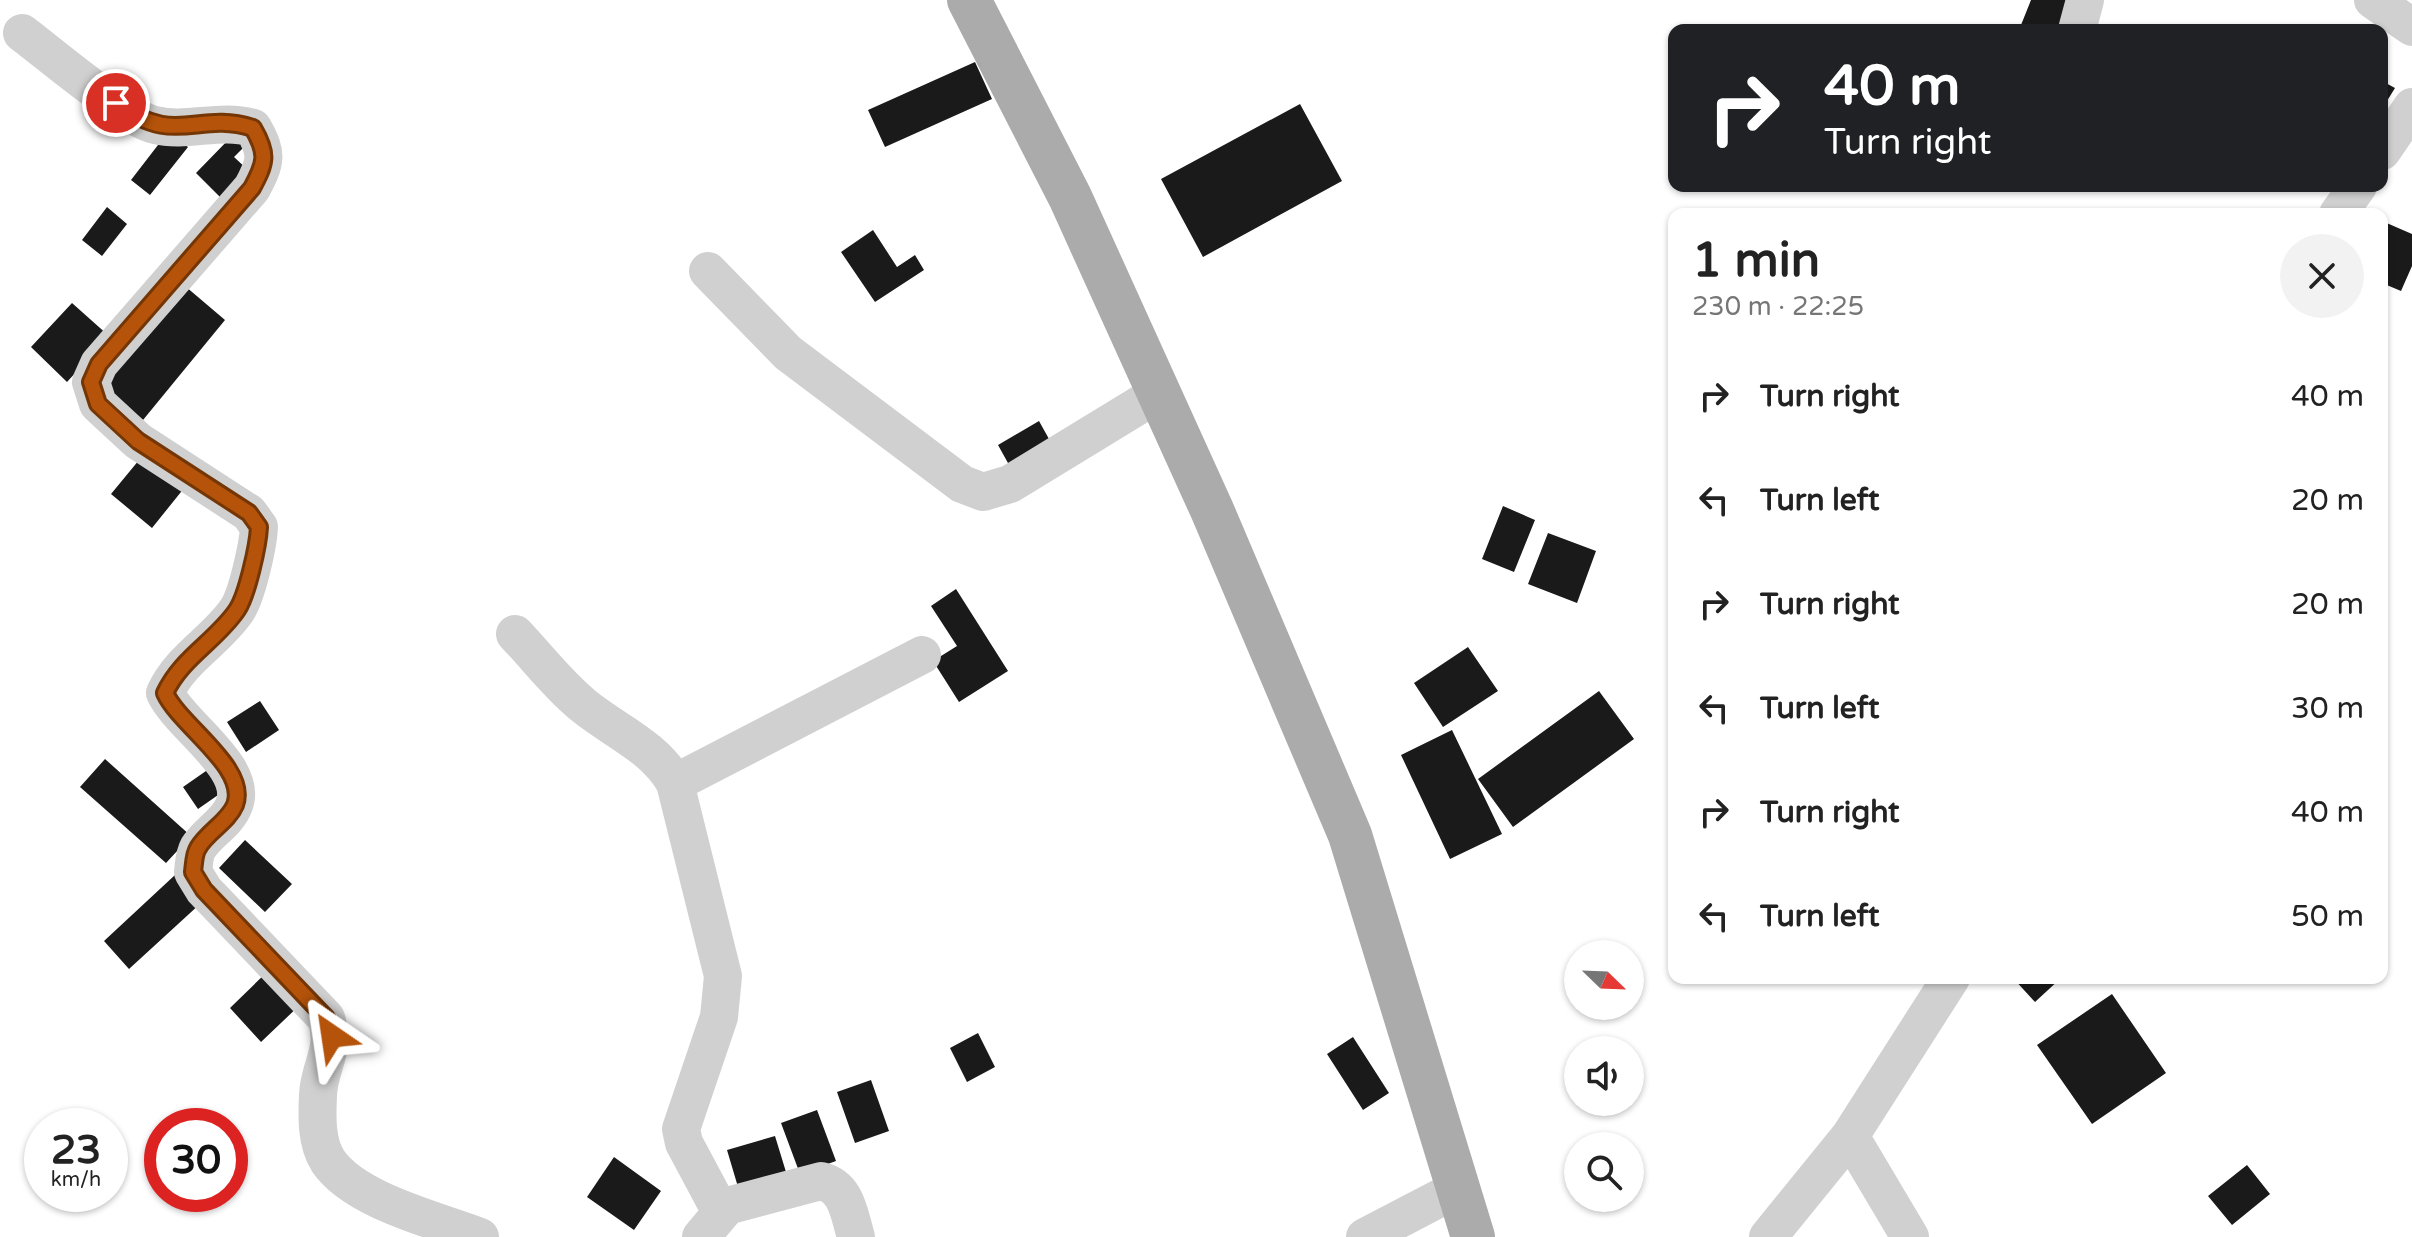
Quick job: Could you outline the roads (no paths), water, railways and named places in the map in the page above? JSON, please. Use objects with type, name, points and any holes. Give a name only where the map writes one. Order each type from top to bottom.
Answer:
[{"type":"main road","points":[[969,0],[1070,197],[1159,393],[1350,835],[1473,1237]]},
{"type":"street","points":[[2079,24],[2085,0]]},
{"type":"street","points":[[2373,0],[2412,27]]},
{"type":"street","points":[[22,33],[139,120],[184,128],[233,122],[253,128],[265,148],[262,170],[252,188],[99,364],[91,382],[98,404],[138,441],[249,513],[259,527],[242,602],[174,673],[165,693],[174,712],[230,769],[237,786],[234,806],[197,849],[193,872],[204,890],[326,1018],[332,1036],[318,1091],[318,1133],[327,1159],[342,1177],[364,1192],[480,1237]]},
{"type":"street","points":[[2388,142],[2412,107]]},
{"type":"street","points":[[708,271],[788,353],[827,386],[962,484],[983,492],[1010,484],[1159,393]]},
{"type":"street","points":[[515,634],[581,703],[664,764],[675,783],[723,976],[723,995],[681,1129],[684,1143],[715,1201],[727,1206]]},
{"type":"street","points":[[675,783],[922,655]]},
{"type":"street","points":[[1768,1237],[1850,1136],[1947,984]]},
{"type":"street","points":[[1850,1136],[1910,1237]]},
{"type":"street","points":[[701,1237],[727,1206],[821,1181],[834,1184],[844,1196],[856,1237]]},
{"type":"street","points":[[1365,1237],[1459,1188]]}]
